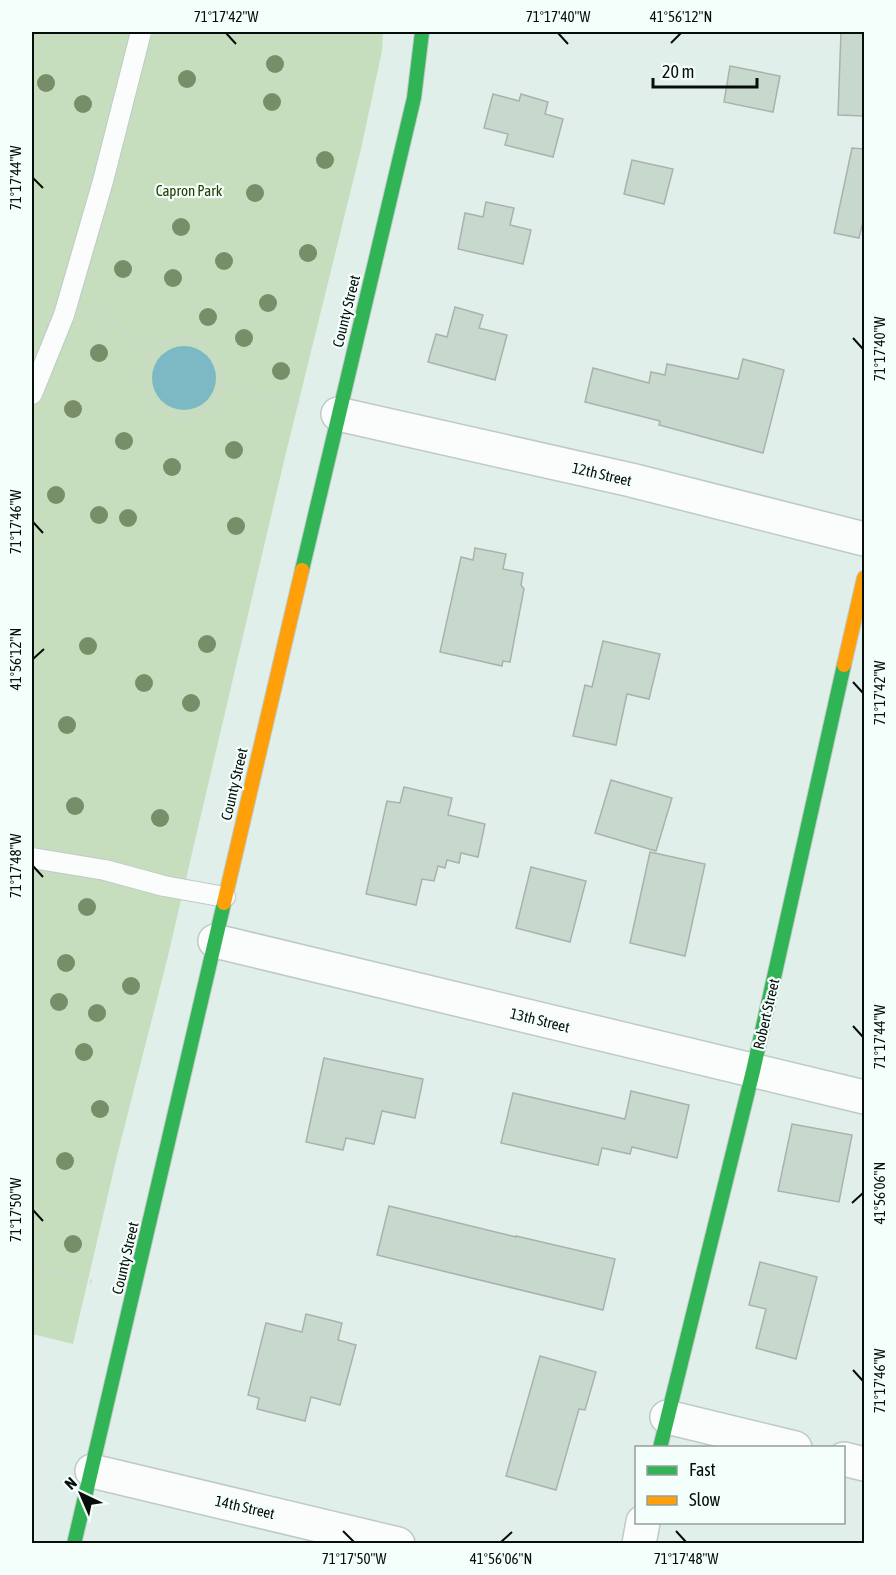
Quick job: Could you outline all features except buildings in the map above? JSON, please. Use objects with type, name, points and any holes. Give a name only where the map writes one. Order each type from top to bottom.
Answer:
[{"type":"main road","name":"County Street","points":[[74,1544],[414,98],[422,32]]},
{"type":"main road","name":"Robert Street","points":[[663,1432],[753,1071],[864,578]]},
{"type":"street","name":"12th Street","points":[[338,414],[631,480],[864,539]]},
{"type":"street","name":"13th Street","points":[[215,941],[864,1097]]},
{"type":"street","points":[[663,1432],[778,1446]]},
{"type":"street","points":[[845,1459],[864,1464]]},
{"type":"street","name":"14th Street","points":[[92,1471],[398,1544]]},
{"type":"street","points":[[639,1544],[643,1524]]},
{"type":"lane","points":[[32,394],[64,315],[103,181],[141,32]]},
{"type":"lane","points":[[32,858],[105,870],[164,886],[225,897]]},
{"type":"path","points":[[72,288],[150,356]]},
{"type":"path","points":[[179,337],[196,342],[209,350],[218,362],[223,387],[211,404],[200,412],[185,418],[170,413],[154,402],[143,384],[145,363],[155,349],[166,342],[179,337]]},
{"type":"path","points":[[223,387],[303,403]]},
{"type":"path","points":[[32,1266],[93,1282]]},
{"type":"green space","name":"Capron Park","points":[[32,32],[383,32],[382,51],[361,149],[73,1344],[32,1334]]},
{"type":"water","points":[[178,346],[190,346],[207,355],[214,366],[216,378],[214,390],[207,401],[190,410],[178,410],[166,405],[157,396],[152,384],[152,372],[157,360],[166,351]]},
{"type":"traffic: fast","points":[[302,570],[414,98],[422,32]]},
{"type":"traffic: fast","points":[[660,1446],[753,1071],[844,665]]},
{"type":"traffic: fast","points":[[74,1544],[224,903]]},
{"type":"traffic: slow","points":[[224,903],[302,570]]},
{"type":"traffic: slow","points":[[844,665],[864,578]]}]
